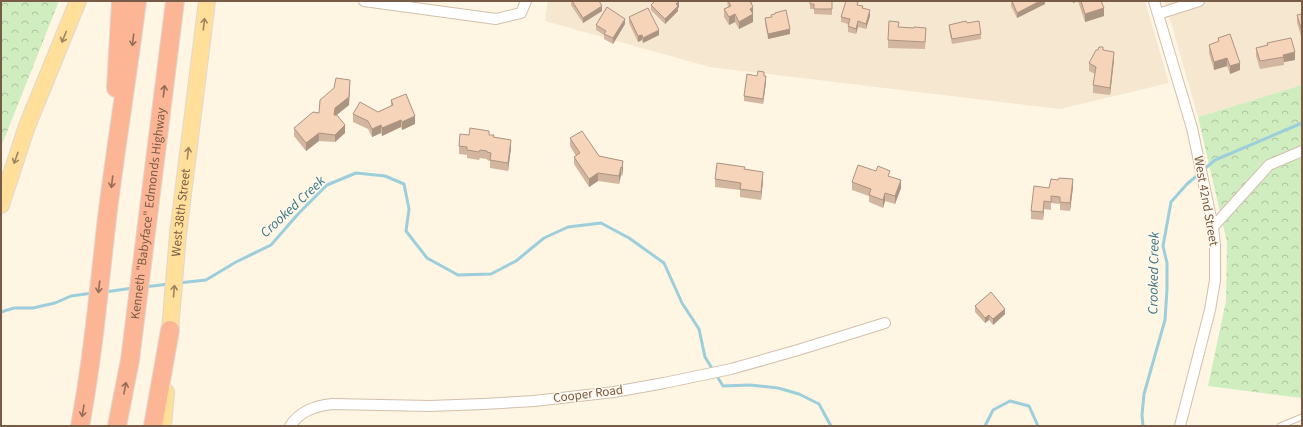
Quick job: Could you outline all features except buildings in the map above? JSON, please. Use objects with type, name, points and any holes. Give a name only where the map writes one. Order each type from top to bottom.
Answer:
[{"type":"highway","points":[[114,160],[121,1]]},
{"type":"highway","points":[[80,426],[92,345],[114,160],[129,67],[137,1]]},
{"type":"highway","name":"Kenneth \"Babyface\" Edmonds Highway","points":[[117,426],[126,384],[133,338],[175,1]]},
{"type":"highway","points":[[153,426],[170,330]]},
{"type":"main road","points":[[1,205],[27,126],[78,1]]},
{"type":"main road","name":"West 38th Street","points":[[163,426],[178,234],[207,1]]},
{"type":"street","points":[[364,1],[496,18],[521,13],[526,1]]},
{"type":"street","name":"West 42nd Street","points":[[1154,1],[1195,141],[1213,227],[1216,270],[1210,310],[1180,426]]},
{"type":"street","points":[[1158,14],[1199,1]]},
{"type":"street","points":[[1213,227],[1269,165],[1302,151]]},
{"type":"street","name":"Cooper Road","points":[[290,426],[298,417],[309,410],[319,406],[332,404],[430,406],[521,402],[614,392],[731,369],[885,323]]},
{"type":"lane","points":[[1280,426],[1302,416]]},
{"type":"shaded area","points":[[548,1],[1145,1],[1169,83],[1060,109],[710,67],[545,21]]},
{"type":"shaded area","points":[[1165,1],[1302,1],[1302,85],[1198,117]]},
{"type":"green space","points":[[1,1],[59,1],[1,147]]},
{"type":"green space","points":[[1302,85],[1302,398],[1208,386],[1226,301],[1227,242],[1198,117]]},
{"type":"waterway","name":"Crooked Creek","points":[[1203,170],[1215,160],[1302,123]]},
{"type":"waterway","name":"Crooked Creek","points":[[178,283],[206,280],[236,262],[271,245],[299,213],[327,185],[356,173],[385,176],[404,184],[409,209],[406,231],[427,258],[458,275],[491,274],[516,261],[544,238],[568,227],[601,223],[629,238],[664,263],[682,303],[699,329],[705,357],[723,386],[750,385],[778,388],[799,394],[819,404],[831,426]]},
{"type":"waterway","name":"Crooked Creek","points":[[1143,426],[1142,415],[1144,394],[1165,320],[1167,263],[1163,246],[1171,202],[1187,184],[1199,174]]},
{"type":"waterway","name":"Crooked Creek","points":[[144,287],[169,284]]},
{"type":"waterway","name":"Crooked Creek","points":[[105,292],[133,288]]},
{"type":"waterway","name":"Crooked Creek","points":[[1,312],[14,308],[33,308],[55,303],[71,296],[93,293]]},
{"type":"waterway","name":"Crooked Creek","points":[[985,426],[993,410],[1010,401],[1029,406],[1038,426]]}]
